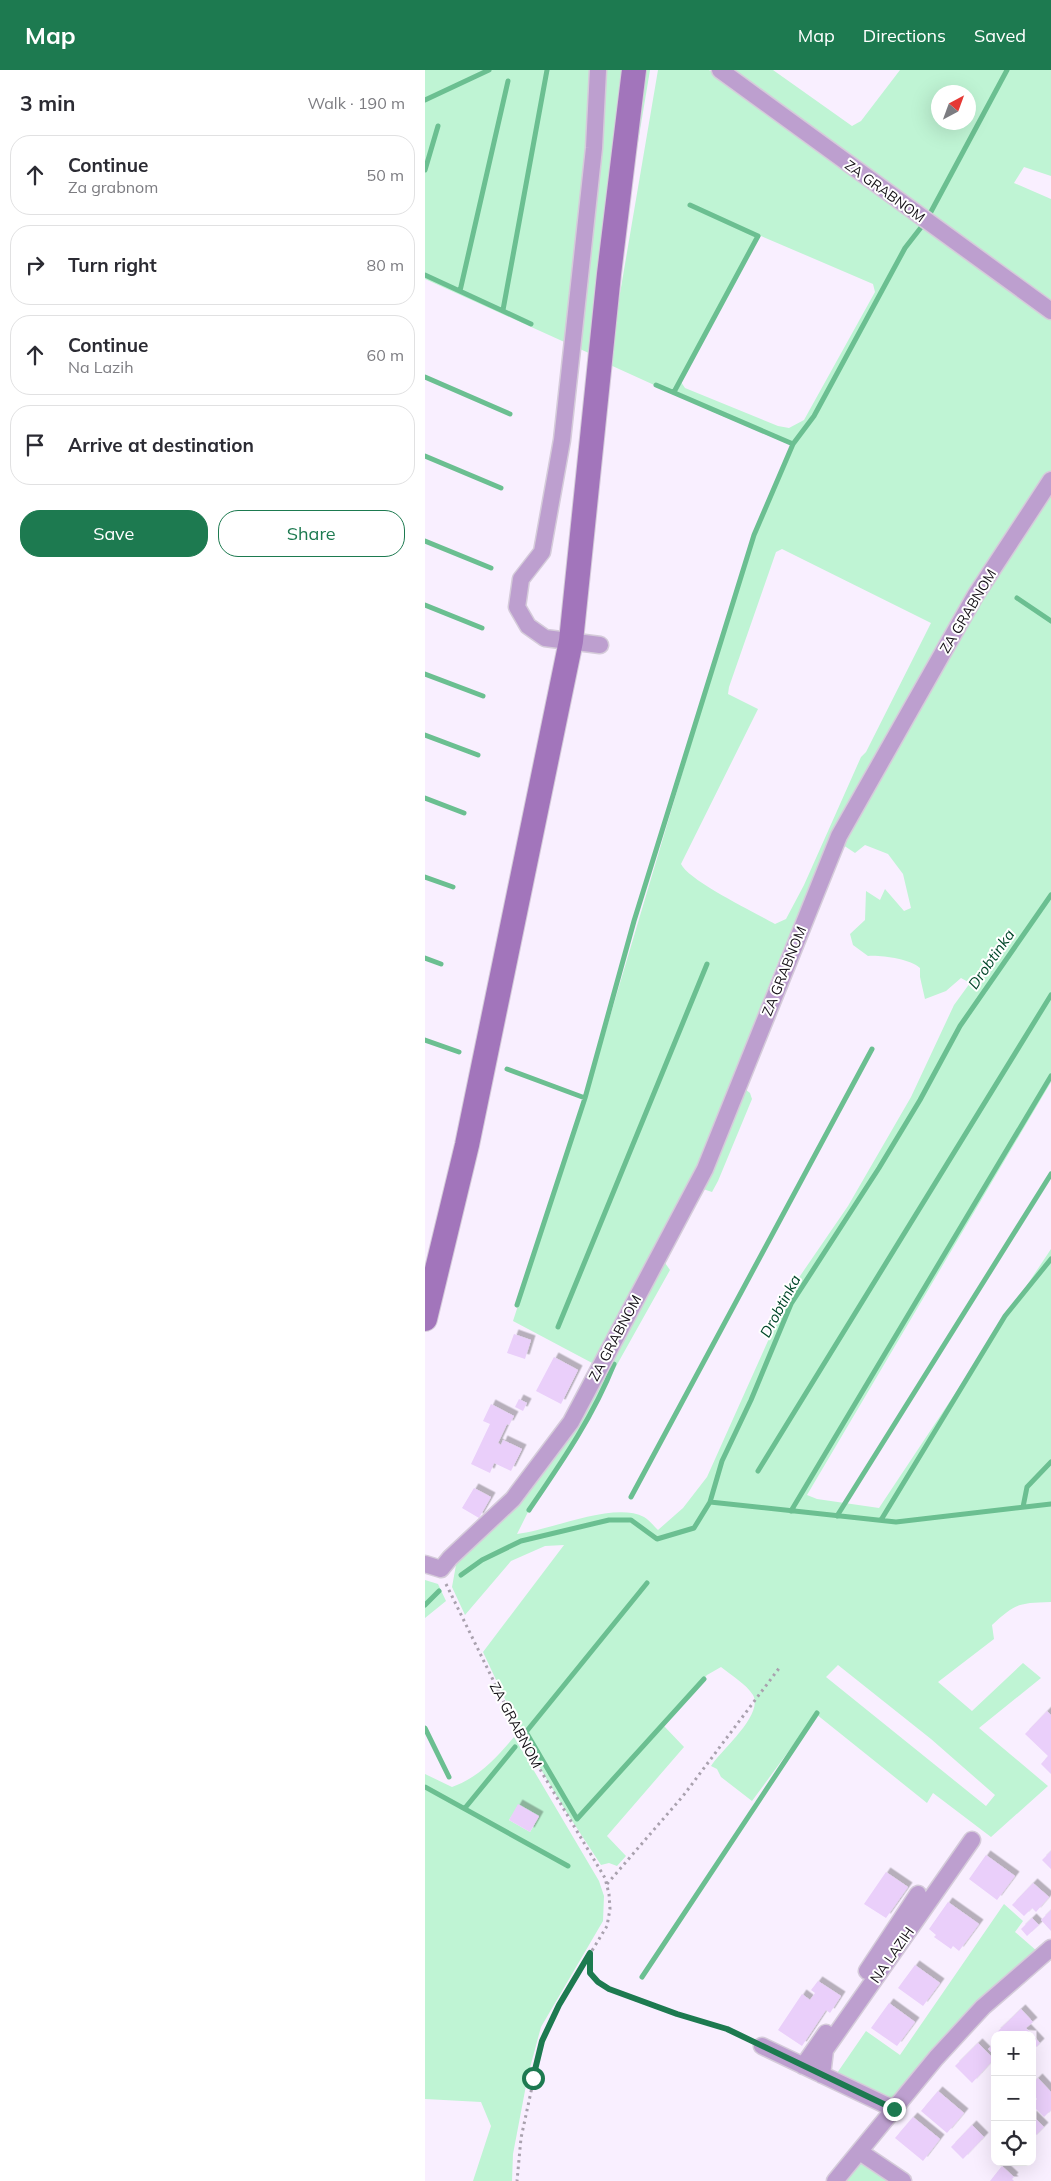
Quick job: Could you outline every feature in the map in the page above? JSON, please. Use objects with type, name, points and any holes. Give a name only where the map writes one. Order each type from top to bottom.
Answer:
[{"type":"main road","points":[[425,1319],[467,1145],[571,641],[609,274],[634,70]]},
{"type":"street","points":[[598,70],[594,148],[562,440],[542,552],[521,579],[517,607],[529,626],[545,638],[600,645]]},
{"type":"street","name":"ZA GRABNOM","points":[[719,70],[1051,311]]},
{"type":"street","name":"ZA GRABNOM","points":[[441,1569],[450,1558],[513,1499],[571,1422],[705,1169],[839,836],[975,596],[1051,480]]},
{"type":"street","points":[[425,1564],[441,1569]]},
{"type":"street","name":"NA LAZIH","points":[[822,2075],[825,2050],[972,1840]]},
{"type":"street","name":"NA LAZIH","points":[[803,2066],[918,1894]]},
{"type":"street","points":[[835,2181],[935,2058],[983,2008],[1051,1948]]},
{"type":"street","points":[[762,2046],[894,2109]]},
{"type":"street","points":[[860,2152],[903,2181]]},
{"type":"path","name":"ZA GRABNOM","points":[[441,1569],[449,1591],[523,1741],[605,1878],[607,1885],[610,1910],[607,1926],[559,2005],[542,2041],[521,2138],[517,2181]]},
{"type":"path","points":[[607,1885],[683,1796],[780,1666]]},
{"type":"path","points":[[590,1953],[590,1973],[598,1982],[609,1989],[677,2014],[727,2029],[762,2046]]},
{"type":"green space","points":[[425,70],[650,70],[602,359],[425,279]]},
{"type":"green space","points":[[658,70],[709,70],[1051,319],[1051,472],[1015,521],[810,891],[777,965],[699,1165],[594,1364],[513,1321],[593,1074],[740,579],[763,512],[791,445],[608,364]],"holes":[[[761,236],[873,284],[875,292],[804,420],[789,428],[778,426],[685,388],[681,382],[748,252]],[[782,549],[931,623],[866,752],[861,757],[804,885],[786,919],[775,924],[709,888],[696,879],[681,864],[758,709],[728,694],[729,687],[776,552]]]},
{"type":"green space","points":[[732,70],[773,70],[852,126],[861,121],[900,70],[1051,70],[1051,176],[1024,167],[1014,183],[1051,199],[1051,305],[953,229]]},
{"type":"green space","points":[[1051,491],[1051,1082],[807,1495],[817,1499],[879,1508],[1051,1249],[1051,1602],[1025,1604],[1007,1612],[992,1625],[994,1639],[938,1682],[972,1711],[1023,1663],[1041,1678],[979,1728],[1048,1786],[991,1837],[933,1793],[927,1803],[816,1714],[752,1801],[721,1777],[717,1769],[711,1766],[747,1722],[755,1703],[753,1695],[746,1687],[721,1667],[707,1675],[664,1726],[684,1747],[607,1836],[626,1856],[617,1866],[609,1863],[601,1865],[527,1746],[483,1652],[564,1545],[545,1546],[511,1561],[465,1615],[452,1587],[456,1565],[464,1553],[518,1499],[663,1260],[670,1270],[586,1420],[535,1498],[517,1534],[600,1514],[616,1512],[631,1513],[644,1517],[658,1530],[683,1508],[707,1477],[784,1305],[798,1279],[848,1206],[911,1097],[954,1005],[970,983],[961,978],[946,991],[925,999],[920,968],[895,958],[868,956],[853,945],[850,934],[865,920],[866,891],[880,900],[885,889],[904,911],[911,908],[903,874],[888,854],[865,845],[855,853],[843,845],[985,588]],"holes":[[[838,1665],[931,1739],[995,1795],[986,1806],[826,1677]]]},
{"type":"green space","points":[[745,1089],[750,1093],[752,1099],[718,1181],[712,1192],[700,1188]]},
{"type":"green space","points":[[425,1580],[438,1584],[446,1601],[425,1618]]},
{"type":"green space","points":[[514,1737],[599,1881],[604,1896],[603,1921],[541,2027],[528,2075],[513,2154],[512,2181],[473,2181],[491,2126],[481,2102],[425,2099],[425,1774],[452,1787],[478,1773]],"holes":[[[519,1805],[539,1817],[530,1832],[509,1820]]]},
{"type":"green space","points":[[1004,1904],[1023,1921],[1015,1932],[1038,1952],[897,2094],[885,2101],[835,2076],[866,2031],[900,2055]]},
{"type":"green space","points":[[865,2162],[895,2181],[840,2181],[854,2164]]},
{"type":"building","points":[[514,1334],[531,1340],[525,1359],[507,1353]]},
{"type":"building","points":[[554,1357],[578,1370],[561,1404],[536,1391]]},
{"type":"building","points":[[519,1399],[527,1403],[523,1411],[515,1407]]},
{"type":"building","points":[[491,1404],[514,1416],[509,1425],[507,1424],[498,1443],[501,1445],[503,1440],[522,1449],[511,1471],[494,1463],[490,1473],[471,1464],[490,1424],[483,1421]]},
{"type":"building","points":[[474,1488],[491,1497],[479,1518],[462,1508]]},
{"type":"building","points":[[1047,1711],[1051,1715],[1051,1774],[1041,1764],[1048,1756],[1025,1734]]},
{"type":"building","points":[[518,1804],[539,1816],[530,1832],[509,1820]]},
{"type":"building","points":[[1051,1851],[1051,1869],[1042,1860]]},
{"type":"building","points":[[986,1855],[1015,1876],[997,1900],[969,1879]]},
{"type":"building","points":[[886,1872],[908,1887],[886,1918],[864,1904]]},
{"type":"building","points":[[1033,1883],[1049,1897],[1036,1912],[1032,1908],[1024,1916],[1012,1905]]},
{"type":"building","points":[[948,1902],[979,1924],[959,1951],[953,1946],[951,1949],[934,1937],[936,1935],[929,1929]]},
{"type":"building","points":[[1051,1910],[1051,1931],[1041,1920]]},
{"type":"building","points":[[1032,1918],[1039,1925],[1027,1936],[1021,1929]]},
{"type":"building","points":[[915,1965],[940,1983],[923,2006],[898,1988]]},
{"type":"building","points":[[818,1981],[841,1996],[830,2013],[826,2010],[802,2046],[778,2030],[802,1994],[810,2000],[815,1993],[811,1990]]},
{"type":"building","points":[[889,2003],[915,2022],[897,2046],[871,2028]]},
{"type":"building","points":[[1021,2009],[1033,2022],[1026,2028],[1029,2031],[998,2031]]},
{"type":"building","points":[[1036,2039],[1040,2043],[1036,2047]]},
{"type":"building","points":[[978,2043],[991,2056],[991,2062],[972,2083],[955,2066]]},
{"type":"building","points":[[1038,2078],[1051,2092],[1051,2110],[1044,2117],[1036,2109],[1036,2080]]},
{"type":"building","points":[[938,2091],[964,2113],[947,2133],[921,2111]]},
{"type":"building","points":[[913,2117],[940,2139],[923,2161],[895,2138]]},
{"type":"building","points":[[1036,2119],[1044,2127],[1036,2135]]},
{"type":"building","points":[[972,2125],[984,2137],[963,2159],[951,2147]]},
{"type":"building","points":[[1002,2166],[1014,2177],[1012,2179],[1014,2181],[990,2181]]},
{"type":"waterway","points":[[425,100],[489,70]]},
{"type":"waterway","points":[[503,310],[547,70]]},
{"type":"waterway","points":[[517,1305],[585,1098],[634,921],[754,535],[793,444],[814,416],[905,248],[926,221],[1007,70]]},
{"type":"waterway","points":[[460,291],[508,81]]},
{"type":"waterway","points":[[425,170],[438,126]]},
{"type":"waterway","points":[[674,392],[758,236],[690,205]]},
{"type":"waterway","points":[[425,275],[531,324]]},
{"type":"waterway","points":[[425,377],[510,414]]},
{"type":"waterway","points":[[656,385],[793,444]]},
{"type":"waterway","points":[[425,456],[501,488]]},
{"type":"waterway","points":[[425,541],[491,568]]},
{"type":"waterway","points":[[1017,598],[1051,621]]},
{"type":"waterway","points":[[425,605],[482,628]]},
{"type":"waterway","points":[[425,674],[483,696]]},
{"type":"waterway","points":[[425,735],[478,755]]},
{"type":"waterway","points":[[425,798],[464,813]]},
{"type":"waterway","points":[[425,877],[453,887]]},
{"type":"waterway","name":"Drobtinka","points":[[461,1575],[482,1560],[521,1541],[609,1520],[631,1520],[657,1539],[694,1528],[710,1502],[722,1461],[751,1400],[791,1304],[879,1168],[920,1100],[960,1026],[1051,895]]},
{"type":"waterway","points":[[425,958],[441,964]]},
{"type":"waterway","points":[[558,1327],[707,964]]},
{"type":"waterway","points":[[758,1471],[1051,995]]},
{"type":"waterway","points":[[425,1040],[459,1052]]},
{"type":"waterway","points":[[631,1497],[872,1049]]},
{"type":"waterway","points":[[507,1069],[585,1098]]},
{"type":"waterway","points":[[791,1511],[1051,1076]]},
{"type":"waterway","points":[[837,1516],[1051,1174]]},
{"type":"waterway","points":[[881,1520],[1005,1316],[1051,1259]]},
{"type":"waterway","points":[[529,1510],[586,1421],[606,1384],[614,1364]]},
{"type":"waterway","points":[[1023,1507],[1027,1487],[1051,1462]]},
{"type":"waterway","points":[[710,1502],[896,1522],[1051,1504]]},
{"type":"waterway","points":[[647,1583],[526,1732],[577,1819],[704,1679]]},
{"type":"waterway","name":"Drobtinka","points":[[425,1605],[439,1591]]},
{"type":"waterway","points":[[642,1977],[817,1713]]},
{"type":"waterway","points":[[425,1728],[449,1777]]},
{"type":"waterway","points":[[465,1808],[515,1747]]},
{"type":"waterway","points":[[425,1787],[568,1866]]},
{"type":"route","points":[[533,2078],[542,2041],[559,2005],[590,1953],[590,1973],[598,1982],[609,1989],[677,2014],[727,2029],[894,2109]]}]
